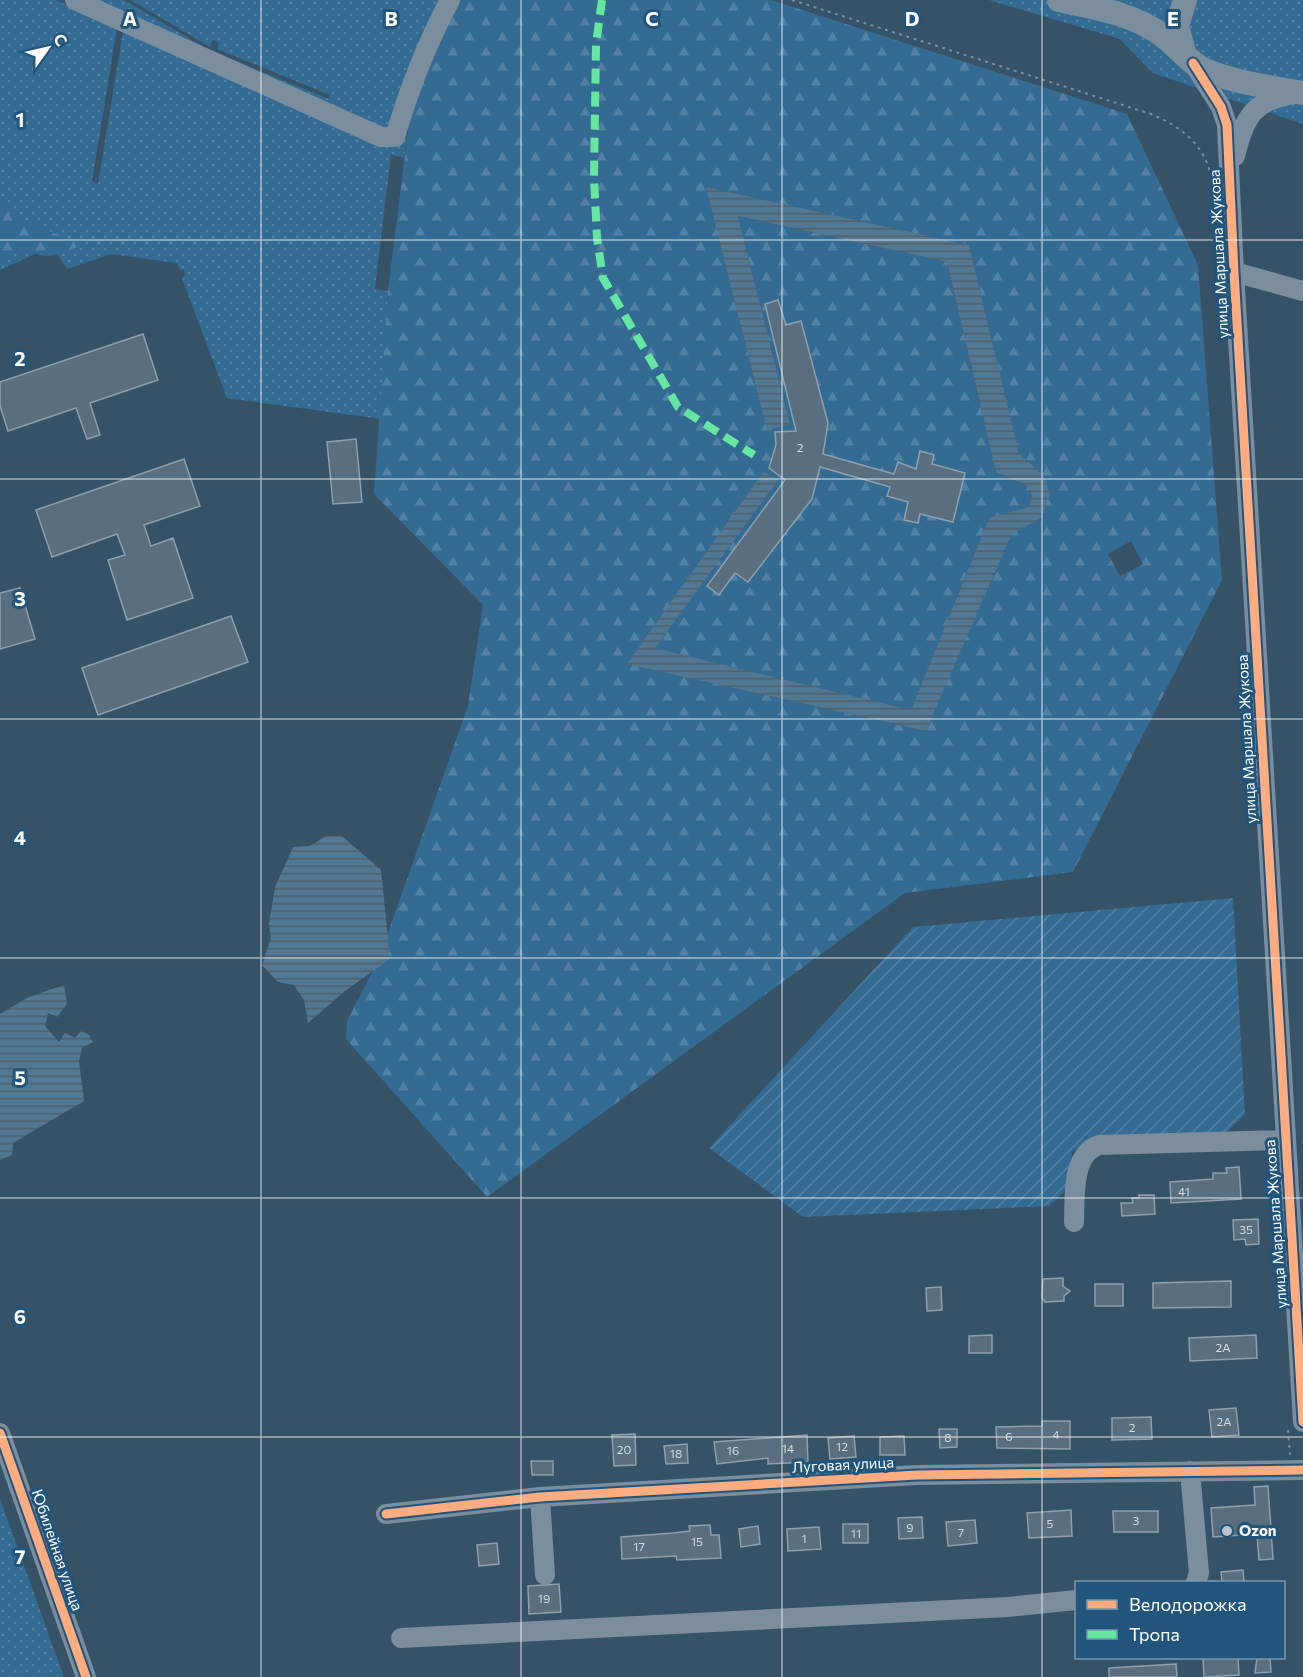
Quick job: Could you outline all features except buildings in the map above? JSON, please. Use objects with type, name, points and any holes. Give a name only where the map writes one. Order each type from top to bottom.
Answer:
[{"type":"main road","points":[[1059,0],[1142,22],[1188,57],[1222,76],[1303,93]]},
{"type":"main road","points":[[1185,0],[1177,26],[1188,57]]},
{"type":"street","points":[[75,0],[381,137],[395,137],[435,27],[450,0]]},
{"type":"street","name":"улица Маршала Жукова","points":[[1188,57],[1221,107],[1227,125],[1285,1140],[1300,1324],[1303,1422]]},
{"type":"street","name":"улица Маршала Жукова","points":[[1231,174],[1241,132],[1254,110],[1266,101],[1280,96],[1303,93]]},
{"type":"street","points":[[1234,272],[1303,291]]},
{"type":"street","points":[[1074,1222],[1075,1186],[1082,1160],[1089,1149],[1099,1145],[1285,1140]]},
{"type":"street","name":"Юбилейная улица","points":[[0,1433],[86,1677]]},
{"type":"street","name":"Луговая улица","points":[[386,1514],[540,1497],[917,1475],[1303,1470]]},
{"type":"street","points":[[1190,1471],[1199,1573],[1196,1581]]},
{"type":"street","points":[[540,1497],[545,1575]]},
{"type":"street","points":[[401,1638],[1008,1607],[1075,1600]]},
{"type":"path","points":[[792,0],[1152,114]]},
{"type":"green space","points":[[0,0],[56,0],[117,28],[92,181],[98,184],[123,31],[85,0],[124,0],[209,50],[329,99],[330,95],[217,49],[219,43],[213,40],[210,47],[131,0],[442,0],[395,127],[407,133],[404,158],[391,154],[375,289],[388,291],[381,419],[227,398],[182,278],[185,275],[184,270],[180,270],[177,263],[111,254],[67,269],[52,246],[0,270]]},
{"type":"green space","points":[[457,0],[771,0],[1127,114],[1198,265],[1222,580],[1073,872],[905,893],[487,1197],[346,1039],[347,1021],[378,961],[468,706],[483,605],[374,494],[388,291],[412,98]],"holes":[[[706,187],[969,245],[1019,453],[1043,475],[1041,518],[1012,532],[926,731],[628,664],[763,472],[779,479],[654,648],[911,710],[989,518],[1028,507],[1032,497],[1028,486],[996,472],[947,262],[738,216],[790,424]],[[1131,541],[1143,564],[1120,576],[1108,554]]]},
{"type":"green space","points":[[989,0],[1303,0],[1303,124],[1153,73],[1120,39]]},
{"type":"green space","points":[[0,199],[10,215],[82,244],[64,253],[49,256],[15,248],[0,259]]},
{"type":"green space","points":[[1233,898],[1245,1114],[1225,1134],[1093,1139],[1072,1152],[1068,1188],[1049,1206],[803,1217],[709,1148],[913,927]]},
{"type":"green space","points":[[0,1499],[64,1677],[0,1677]]},
{"type":"shaded area","points":[[706,187],[969,245],[1019,453],[1043,475],[1050,494],[1041,518],[1012,533],[926,731],[627,664],[763,472],[779,479],[655,648],[911,710],[989,518],[1028,507],[1032,497],[1028,486],[996,472],[947,262],[738,216],[790,424],[767,430]]},
{"type":"shaded area","points":[[326,836],[342,836],[381,870],[390,959],[345,991],[308,1023],[304,1000],[294,985],[278,982],[262,965],[271,938],[269,924],[275,887],[293,847],[310,846]]},
{"type":"shaded area","points":[[64,985],[67,1004],[57,1017],[48,1013],[45,1026],[59,1042],[65,1033],[75,1038],[81,1031],[89,1035],[93,1042],[82,1048],[79,1061],[84,1101],[13,1143],[12,1155],[0,1160],[0,1014],[29,997]]},
{"type":"marked path","points":[[602,0],[596,44],[594,177],[597,238],[603,278],[678,407],[754,455]]},
{"type":"cycle path","points":[[1193,63],[1221,107],[1227,125],[1303,1422]]},
{"type":"cycle path","points":[[0,1433],[86,1677]]},
{"type":"cycle path","points":[[386,1514],[540,1497],[917,1475],[1303,1470]]},
{"type":"place","name":"Ozon","points":[[1227,1531]]}]
